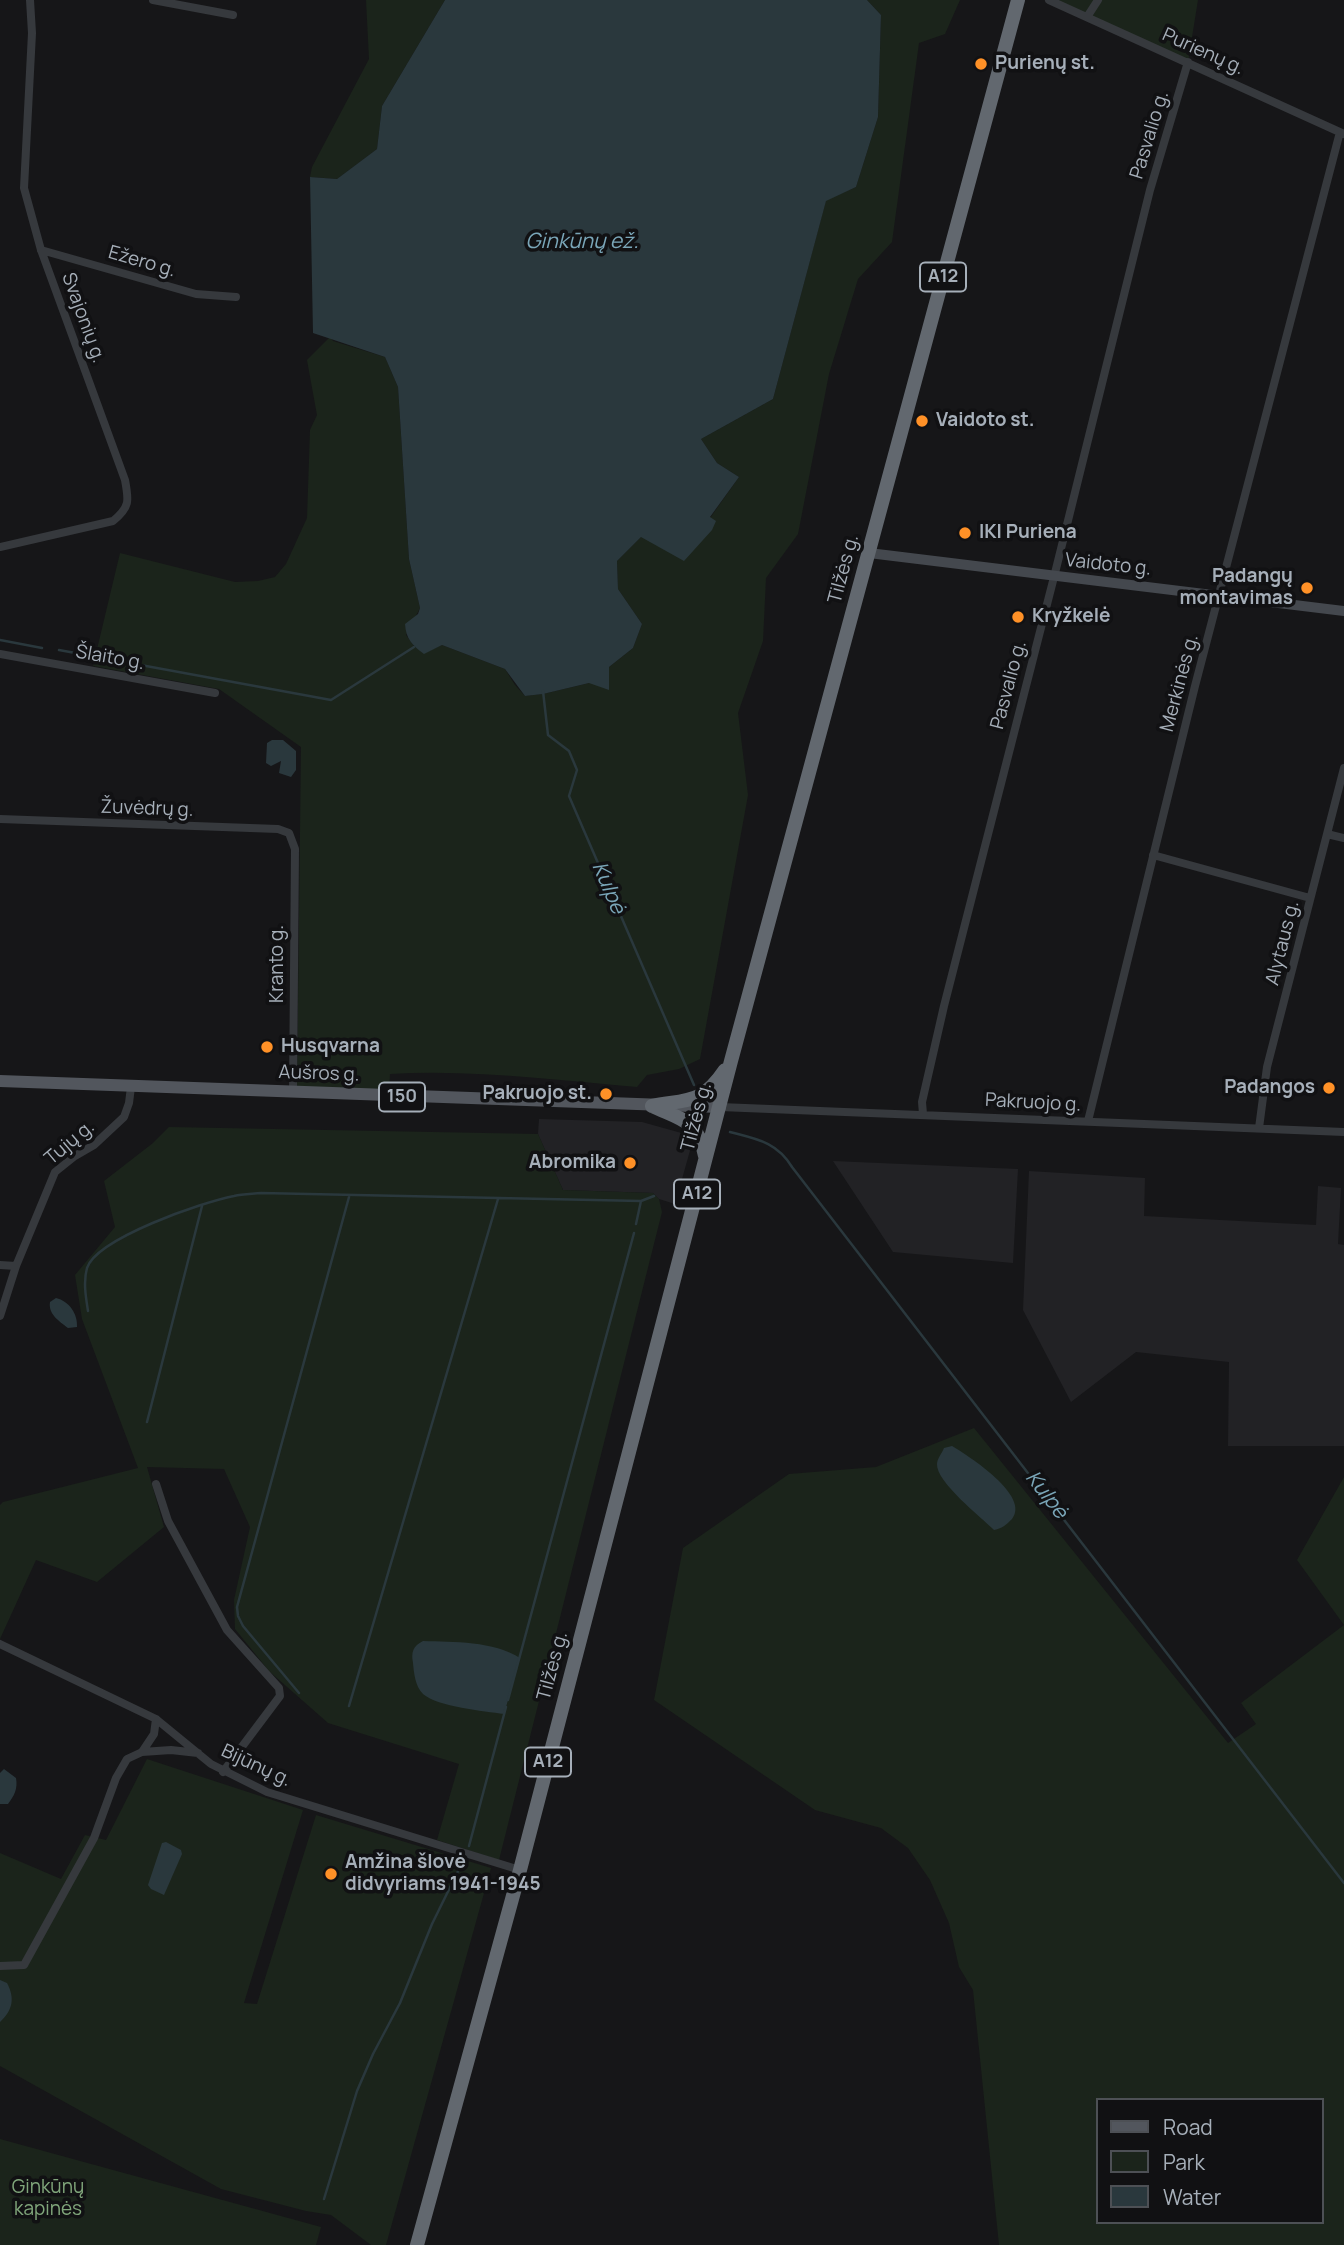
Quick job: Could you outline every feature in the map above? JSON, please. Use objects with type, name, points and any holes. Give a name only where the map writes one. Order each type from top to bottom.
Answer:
[{"type":"highway","name":"Tilžės g.","points":[[417,2245],[520,1870],[731,1061],[1018,0]]},
{"type":"highway","points":[[652,1106],[706,1094],[715,1086],[731,1061]]},
{"type":"highway","points":[[652,1106],[691,1124],[701,1137],[705,1161]]},
{"type":"main road","name":"Vaidoto g.","points":[[869,553],[1344,611]]},
{"type":"main road","name":"Aušros g.","points":[[0,1081],[720,1107]]},
{"type":"street","name":"Svajonių g.","points":[[0,547],[113,522],[125,511],[128,498],[125,480],[41,250],[24,188],[32,33],[30,0]]},
{"type":"street","points":[[153,0],[233,15]]},
{"type":"street","name":"Purienų g.","points":[[1049,0],[1342,133]]},
{"type":"street","points":[[1087,17],[1098,0]]},
{"type":"street","name":"Pasvalio g.","points":[[923,1114],[922,1102],[944,1006],[1150,190],[1188,62]]},
{"type":"street","name":"Merkinės g.","points":[[1088,1121],[1153,855],[1342,133]]},
{"type":"street","name":"Ežero g.","points":[[41,250],[196,294],[236,298]]},
{"type":"street","name":"Šlaito g.","points":[[0,654],[215,692]]},
{"type":"street","name":"Alytaus g.","points":[[1259,1128],[1267,1068],[1344,768]]},
{"type":"street","name":"Žuvėdrų g.","points":[[0,819],[278,829],[291,835]]},
{"type":"street","points":[[1327,834],[1344,838]]},
{"type":"street","name":"Kranto g.","points":[[291,835],[295,849],[293,1093]]},
{"type":"street","points":[[1153,855],[1310,898]]},
{"type":"street","name":"Tujų g.","points":[[0,1316],[16,1266],[55,1172],[94,1145],[124,1117],[128,1110],[131,1087]]},
{"type":"street","name":"Pakruojo g.","points":[[720,1107],[1344,1132]]},
{"type":"street","points":[[0,1265],[16,1266]]},
{"type":"street","points":[[156,1484],[168,1521],[227,1630],[279,1688],[280,1696],[223,1772]]},
{"type":"street","name":"Bijūnų g.","points":[[0,1644],[156,1719],[223,1772],[267,1792],[520,1870]]},
{"type":"street","points":[[142,1752],[155,1734],[156,1719]]},
{"type":"street","points":[[0,1966],[24,1965],[94,1839],[116,1777],[128,1759],[142,1752],[171,1749],[198,1753]]},
{"type":"shaded area","points":[[539,1119],[642,1122],[685,1134],[691,1141],[691,1147],[675,1204],[659,1199],[653,1193],[563,1190],[538,1134]]},
{"type":"shaded area","points":[[833,1161],[1018,1169],[1013,1263],[893,1252]]},
{"type":"shaded area","points":[[1029,1171],[1145,1178],[1144,1216],[1316,1225],[1318,1186],[1341,1188],[1338,1244],[1344,1245],[1344,1446],[1228,1446],[1229,1362],[1136,1352],[1071,1402],[1023,1310]]},
{"type":"green space","points":[[366,0],[445,0],[382,106],[377,149],[337,179],[310,177],[312,167],[369,59]]},
{"type":"green space","points":[[867,0],[960,0],[945,34],[919,43],[892,242],[858,279],[829,374],[798,534],[766,578],[763,641],[738,713],[748,795],[700,1059],[679,1069],[647,1075],[637,1087],[513,1076],[421,1073],[390,1074],[389,1090],[297,1088],[301,747],[219,689],[93,666],[120,553],[235,582],[275,577],[286,564],[307,518],[310,430],[317,415],[307,360],[330,337],[333,341],[385,357],[398,387],[409,559],[420,608],[406,635],[414,646],[424,653],[442,645],[505,669],[525,696],[589,683],[633,648],[642,624],[618,589],[617,561],[641,537],[710,518],[739,477],[717,463],[701,439],[773,399],[826,200],[856,187],[878,117],[881,15]]},
{"type":"green space","points":[[1049,0],[1198,0],[1188,62]]},
{"type":"green space","points":[[169,1127],[538,1134],[563,1190],[653,1193],[659,1199],[662,1212],[499,1860],[437,1840],[459,1764],[328,1723],[269,1671],[235,1629],[234,1600],[250,1527],[224,1469],[147,1467],[164,1527],[97,1582],[36,1560],[0,1639],[0,1505],[3,1502],[138,1468],[82,1319],[75,1275],[115,1227],[104,1181]]},
{"type":"green space","points":[[974,1428],[1228,1743],[1256,1724],[1241,1703],[1344,1625],[1344,2245],[999,2245],[973,1990],[959,1967],[949,1923],[930,1880],[908,1848],[881,1828],[815,1810],[654,1700],[683,1548],[789,1474],[876,1467]]},
{"type":"green space","points":[[1344,1477],[1344,1625],[1297,1560]]},
{"type":"green space","points":[[147,1759],[303,1810],[244,2003],[257,2004],[316,1815],[491,1868],[386,2245],[371,2245],[331,2215],[221,2189],[0,2066],[0,1853],[61,1879],[85,1835],[106,1840]]},
{"type":"green space","name":"Ginkūnų kapinės","points":[[0,2139],[321,2227],[316,2245],[0,2245]]},
{"type":"water","name":"Ginkūnų ež.","points":[[445,0],[867,0],[881,15],[878,117],[856,187],[826,201],[773,399],[701,439],[717,463],[739,477],[710,517],[716,521],[712,530],[684,561],[641,537],[617,561],[618,589],[642,624],[633,648],[609,667],[609,690],[589,683],[525,696],[505,669],[442,645],[424,654],[413,645],[408,638],[405,624],[418,614],[420,608],[409,559],[398,387],[385,357],[313,333],[310,177],[337,179],[377,149],[382,106]]},
{"type":"water","points":[[283,740],[296,751],[296,770],[291,777],[279,773],[281,761],[271,766],[266,763],[267,743]]},
{"type":"water","points":[[56,1298],[72,1309],[77,1327],[68,1328],[52,1314],[50,1302]]},
{"type":"water","points":[[952,1446],[971,1458],[1006,1488],[1016,1510],[1012,1519],[1004,1526],[994,1530],[960,1499],[944,1480],[937,1462],[944,1448]]},
{"type":"water","points":[[423,1641],[486,1645],[520,1658],[504,1714],[450,1705],[423,1694],[415,1679],[412,1656],[415,1647]]},
{"type":"water","points":[[4,1769],[16,1778],[16,1786],[8,1804],[0,1804],[0,1773]]},
{"type":"water","points":[[166,1842],[181,1850],[182,1854],[164,1895],[148,1885],[162,1843]]},
{"type":"water","points":[[0,1980],[7,1983],[12,1999],[8,2013],[0,2022]]},
{"type":"waterway","points":[[0,640],[42,648]]},
{"type":"waterway","points":[[59,650],[331,700],[414,647]]},
{"type":"waterway","name":"Kulpė","points":[[543,691],[548,735],[569,751],[577,770],[569,796],[694,1085]]},
{"type":"waterway","name":"Kulpė","points":[[730,1132],[766,1143],[786,1159],[1344,1883]]},
{"type":"waterway","points":[[88,1311],[85,1290],[87,1268],[95,1257],[110,1245],[153,1223],[234,1196],[261,1193],[641,1201]]},
{"type":"waterway","points":[[636,1224],[641,1201],[654,1196]]},
{"type":"waterway","points":[[299,1693],[243,1626],[237,1607],[349,1197]]},
{"type":"waterway","points":[[349,1706],[498,1199]]},
{"type":"waterway","points":[[147,1422],[202,1206]]},
{"type":"waterway","points":[[508,1700],[634,1233]]},
{"type":"waterway","points":[[469,1846],[506,1707]]},
{"type":"waterway","points":[[324,2199],[357,2091],[400,2003],[432,1924],[464,1859]]},
{"type":"place","name":"Purienų st.","points":[[981,64]]},
{"type":"place","name":"Vaidoto st.","points":[[922,421]]},
{"type":"place","name":"IKI Puriena","points":[[965,533]]},
{"type":"place","name":"Padangų montavimas","points":[[1307,588]]},
{"type":"place","name":"Kryžkelė","points":[[1018,617]]},
{"type":"place","name":"Husqvarna","points":[[267,1047]]},
{"type":"place","name":"Padangos","points":[[1329,1088]]},
{"type":"place","name":"Pakruojo st.","points":[[606,1094]]},
{"type":"place","name":"Abromika","points":[[630,1163]]},
{"type":"place","name":"Amžina šlovė didvyriams 1941-1945","points":[[331,1874]]}]
